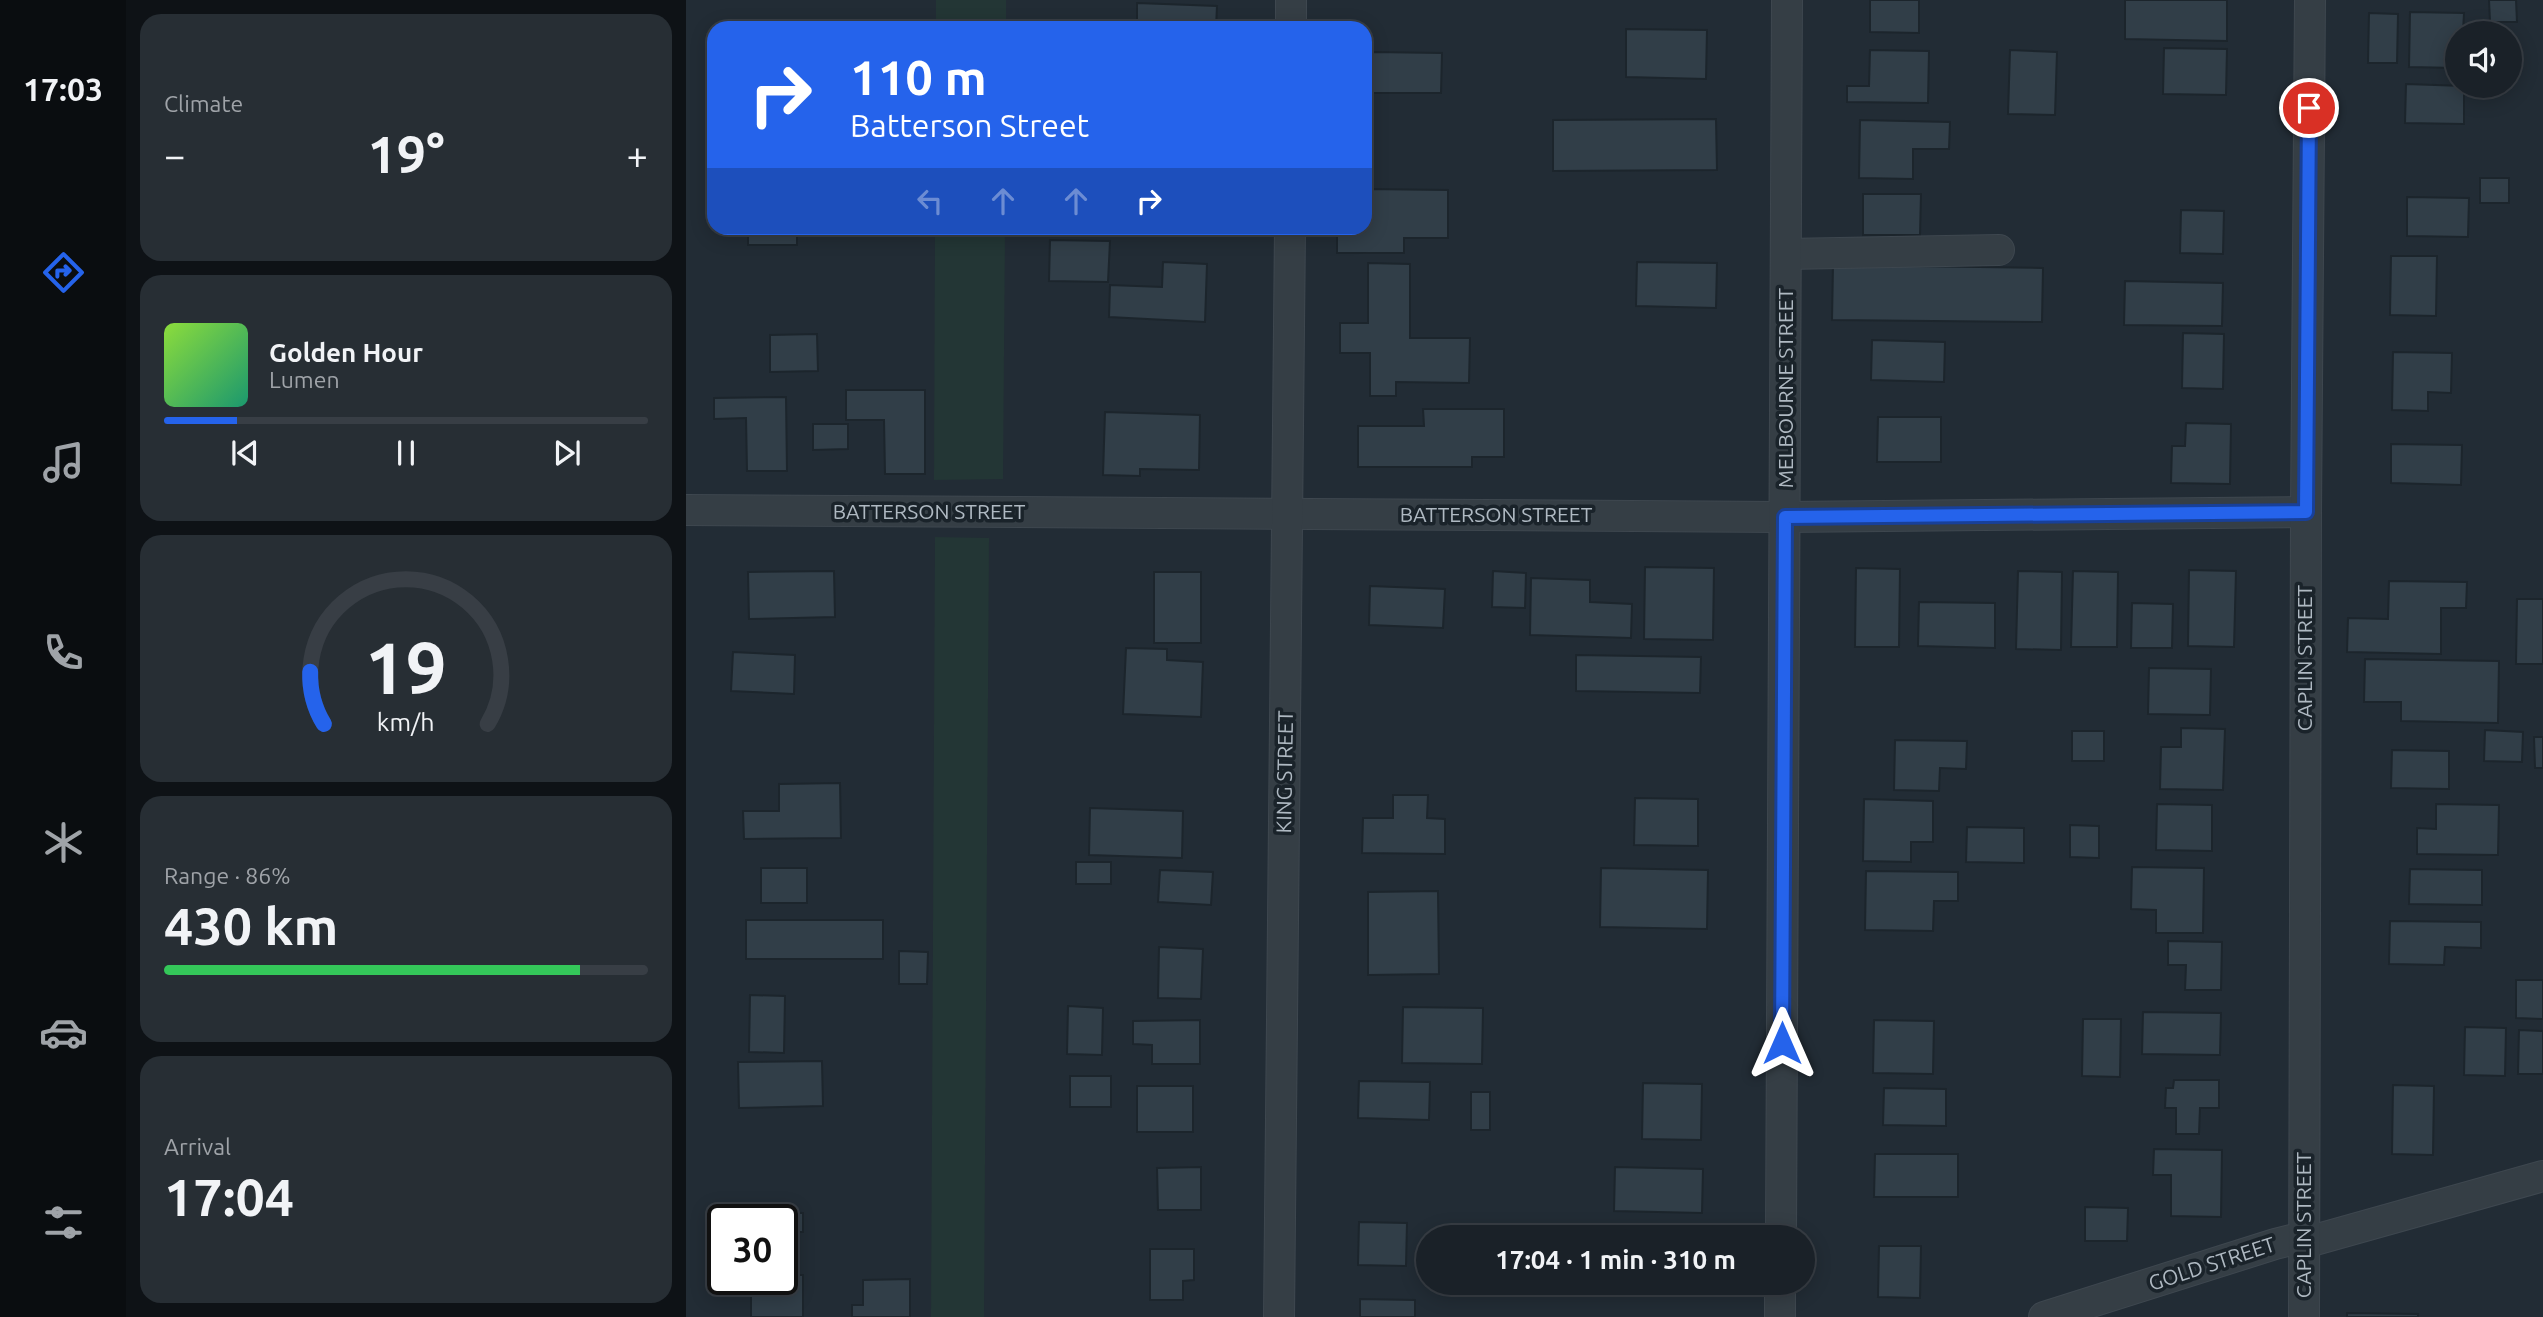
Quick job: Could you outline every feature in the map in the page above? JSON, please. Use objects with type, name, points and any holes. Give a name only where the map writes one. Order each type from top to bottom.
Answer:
[{"type":"street","points":[[1291,0],[1291,21]]},
{"type":"street","name":"MELBOURNE STREET","points":[[1781,1225],[1787,0]]},
{"type":"street","name":"CAPLIN STREET","points":[[2304,1317],[2310,0]]},
{"type":"street","name":"KING STREET","points":[[1279,1317],[1290,235]]},
{"type":"street","points":[[1786,254],[1998,250]]},
{"type":"street","name":"BATTERSON STREET","points":[[686,510],[1785,517],[2306,512]]},
{"type":"street","name":"GOLD STREET","points":[[2044,1317],[2275,1244],[2291,1240],[2304,1243],[2543,1176]]},
{"type":"street","points":[[1780,1295],[1780,1317]]},
{"type":"green space","points":[[936,0],[1006,0],[1006,21],[936,21]]},
{"type":"green space","points":[[935,235],[1005,235],[1003,479],[934,480]]},
{"type":"green space","points":[[935,537],[989,538],[984,1317],[931,1317]]},
{"type":"building","points":[[1870,0],[1919,0],[1919,33],[1870,32]]},
{"type":"building","points":[[2125,0],[2227,0],[2227,41],[2125,39]]},
{"type":"building","points":[[2489,0],[2516,0],[2517,21],[2490,21]]},
{"type":"building","points":[[1137,3],[1217,6],[1216,21],[1137,21]]},
{"type":"building","points":[[2410,12],[2464,13],[2464,21],[2445,21],[2445,68],[2409,67]]},
{"type":"building","points":[[2369,13],[2398,14],[2397,63],[2368,63]]},
{"type":"building","points":[[1626,29],[1707,30],[1706,79],[1626,77]]},
{"type":"building","points":[[2164,48],[2227,49],[2226,95],[2163,94]]},
{"type":"building","points":[[1870,50],[1929,51],[1928,103],[1847,102],[1847,86],[1869,86]]},
{"type":"building","points":[[2010,50],[2057,52],[2055,115],[2008,114]]},
{"type":"building","points":[[1373,52],[1442,53],[1441,93],[1373,93]]},
{"type":"building","points":[[2406,84],[2445,85],[2445,98],[2464,98],[2464,124],[2405,123]]},
{"type":"building","points":[[1716,119],[1717,170],[1553,171],[1553,120]]},
{"type":"building","points":[[1860,120],[1950,122],[1949,149],[1913,149],[1913,179],[1859,178]]},
{"type":"building","points":[[2480,178],[2509,178],[2509,203],[2480,203]]},
{"type":"building","points":[[1372,189],[1448,190],[1448,238],[1404,238],[1404,253],[1337,253],[1337,235],[1372,235]]},
{"type":"building","points":[[1863,194],[1921,194],[1920,235],[1863,235]]},
{"type":"building","points":[[2407,197],[2469,198],[2468,237],[2407,236]]},
{"type":"building","points":[[2181,210],[2224,211],[2223,254],[2180,253]]},
{"type":"building","points":[[748,235],[797,235],[797,245],[748,245]]},
{"type":"building","points":[[1050,240],[1110,241],[1108,282],[1049,281]]},
{"type":"building","points":[[2391,256],[2437,256],[2436,316],[2390,315]]},
{"type":"building","points":[[1163,262],[1207,264],[1205,322],[1109,317],[1110,285],[1162,287]]},
{"type":"building","points":[[1637,262],[1717,263],[1716,308],[1636,306]]},
{"type":"building","points":[[1368,263],[1410,264],[1410,338],[1470,338],[1469,383],[1396,382],[1396,396],[1370,396],[1370,353],[1340,353],[1340,323],[1368,323]]},
{"type":"building","points":[[1833,265],[2043,268],[2042,322],[1832,320]]},
{"type":"building","points":[[2125,281],[2223,283],[2222,326],[2124,325]]},
{"type":"building","points":[[2183,333],[2224,334],[2223,389],[2182,388]]},
{"type":"building","points":[[817,334],[818,371],[770,372],[770,335]]},
{"type":"building","points":[[1872,340],[1945,342],[1944,382],[1871,380]]},
{"type":"building","points":[[2393,352],[2452,353],[2451,393],[2428,392],[2428,411],[2392,410]]},
{"type":"building","points":[[846,390],[925,390],[925,474],[885,474],[884,420],[846,420]]},
{"type":"building","points":[[786,397],[787,471],[747,471],[746,418],[714,419],[714,398]]},
{"type":"building","points":[[1423,409],[1504,409],[1504,457],[1472,457],[1472,467],[1358,467],[1358,426],[1424,426]]},
{"type":"building","points":[[1105,412],[1200,415],[1199,470],[1140,469],[1140,476],[1103,475]]},
{"type":"building","points":[[1878,417],[1941,417],[1941,462],[1877,462]]},
{"type":"building","points":[[2186,423],[2231,424],[2230,484],[2171,483],[2172,446],[2185,446]]},
{"type":"building","points":[[813,424],[848,424],[848,449],[813,450]]},
{"type":"building","points":[[2391,444],[2462,445],[2461,485],[2391,483]]},
{"type":"building","points":[[1645,567],[1714,568],[1713,640],[1644,639]]},
{"type":"building","points":[[1856,568],[1900,569],[1899,647],[1855,647]]},
{"type":"building","points":[[2189,570],[2236,571],[2234,647],[2188,646]]},
{"type":"building","points":[[834,571],[835,617],[749,619],[748,572]]},
{"type":"building","points":[[1493,571],[1526,573],[1525,608],[1492,607]]},
{"type":"building","points":[[2018,571],[2062,572],[2061,650],[2016,649]]},
{"type":"building","points":[[2073,571],[2118,572],[2117,647],[2071,647]]},
{"type":"building","points":[[1154,572],[1201,572],[1201,643],[1154,643]]},
{"type":"building","points":[[1531,578],[1590,580],[1590,602],[1632,604],[1631,638],[1530,635]]},
{"type":"building","points":[[2389,581],[2467,582],[2466,608],[2441,608],[2441,654],[2347,652],[2348,618],[2388,619]]},
{"type":"building","points":[[1370,586],[1445,589],[1443,628],[1369,625]]},
{"type":"building","points":[[2517,599],[2543,599],[2543,664],[2516,664]]},
{"type":"building","points":[[1919,602],[1995,603],[1995,648],[1918,646]]},
{"type":"building","points":[[2132,603],[2173,604],[2172,648],[2131,648]]},
{"type":"building","points":[[1126,648],[1167,649],[1167,660],[1203,662],[1201,717],[1123,714]]},
{"type":"building","points":[[733,652],[795,655],[794,694],[731,691]]},
{"type":"building","points":[[1576,655],[1701,657],[1700,693],[1576,691]]},
{"type":"building","points":[[2365,659],[2499,661],[2498,723],[2401,721],[2401,702],[2364,702]]},
{"type":"building","points":[[2149,668],[2211,669],[2210,715],[2148,714]]},
{"type":"building","points":[[2181,728],[2225,729],[2223,790],[2160,789],[2161,747],[2181,747]]},
{"type":"building","points":[[2485,730],[2523,732],[2522,762],[2484,761]]},
{"type":"building","points":[[2072,731],[2104,731],[2104,761],[2072,761]]},
{"type":"building","points":[[2534,737],[2543,737],[2543,768],[2535,768]]},
{"type":"building","points":[[1895,740],[1967,741],[1966,769],[1940,768],[1939,791],[1894,790]]},
{"type":"building","points":[[2392,750],[2449,751],[2449,789],[2391,788]]},
{"type":"building","points":[[840,783],[841,838],[744,839],[743,811],[779,811],[779,784]]},
{"type":"building","points":[[1393,795],[1428,795],[1427,818],[1445,819],[1445,854],[1362,853],[1363,818],[1393,818]]},
{"type":"building","points":[[1635,798],[1698,799],[1698,846],[1634,845]]},
{"type":"building","points":[[1864,799],[1933,801],[1933,842],[1911,842],[1911,862],[1863,861]]},
{"type":"building","points":[[2157,804],[2212,805],[2212,851],[2156,850]]},
{"type":"building","points":[[2436,804],[2499,805],[2498,855],[2417,854],[2417,828],[2436,829]]},
{"type":"building","points":[[1090,808],[1183,811],[1182,858],[1089,855]]},
{"type":"building","points":[[2070,825],[2099,826],[2099,858],[2070,857]]},
{"type":"building","points":[[1967,827],[2024,828],[2024,863],[1966,862]]},
{"type":"building","points":[[1076,862],[1111,862],[1111,884],[1076,884]]},
{"type":"building","points":[[2132,867],[2204,868],[2203,933],[2156,933],[2156,910],[2131,909]]},
{"type":"building","points":[[761,868],[807,868],[807,903],[761,903]]},
{"type":"building","points":[[1601,868],[1708,870],[1707,929],[1600,927]]},
{"type":"building","points":[[2410,869],[2482,870],[2482,905],[2409,904]]},
{"type":"building","points":[[1160,870],[1213,872],[1211,905],[1158,902]]},
{"type":"building","points":[[1866,871],[1958,872],[1958,901],[1934,901],[1933,931],[1865,930]]},
{"type":"building","points":[[1438,891],[1439,974],[1368,975],[1368,892]]},
{"type":"building","points":[[746,920],[883,920],[883,959],[746,959]]},
{"type":"building","points":[[2390,921],[2481,922],[2481,948],[2445,947],[2444,965],[2389,964]]},
{"type":"building","points":[[2168,941],[2222,942],[2221,990],[2185,990],[2186,965],[2168,965]]},
{"type":"building","points":[[1159,947],[1203,949],[1201,999],[1158,998]]},
{"type":"building","points":[[899,951],[928,952],[927,984],[899,984]]},
{"type":"building","points":[[2516,980],[2543,980],[2543,1019],[2516,1018]]},
{"type":"building","points":[[750,995],[785,996],[784,1053],[749,1052]]},
{"type":"building","points":[[1068,1006],[1103,1008],[1102,1055],[1067,1054]]},
{"type":"building","points":[[1403,1007],[1483,1008],[1482,1064],[1402,1063]]},
{"type":"building","points":[[2143,1012],[2221,1013],[2220,1055],[2142,1054]]},
{"type":"building","points":[[2083,1019],[2121,1019],[2120,1077],[2082,1076]]},
{"type":"building","points":[[1200,1020],[1200,1064],[1152,1064],[1152,1045],[1133,1044],[1133,1021]]},
{"type":"building","points":[[1874,1020],[1934,1021],[1933,1074],[1873,1073]]},
{"type":"building","points":[[2465,1027],[2506,1028],[2505,1076],[2464,1075]]},
{"type":"building","points":[[2519,1030],[2543,1031],[2543,1074],[2518,1074]]},
{"type":"building","points":[[822,1061],[823,1106],[739,1108],[738,1062]]},
{"type":"building","points":[[1070,1076],[1111,1076],[1111,1107],[1070,1107]]},
{"type":"building","points":[[2174,1080],[2219,1080],[2219,1108],[2200,1108],[2199,1134],[2176,1134],[2176,1108],[2165,1108],[2166,1088],[2173,1088]]},
{"type":"building","points":[[1359,1081],[1430,1082],[1429,1120],[1358,1118]]},
{"type":"building","points":[[1643,1083],[1702,1084],[1701,1140],[1642,1139]]},
{"type":"building","points":[[2393,1085],[2434,1086],[2433,1155],[2392,1154]]},
{"type":"building","points":[[1137,1086],[1193,1086],[1193,1132],[1137,1132]]},
{"type":"building","points":[[1884,1088],[1946,1089],[1946,1126],[1883,1125]]},
{"type":"building","points":[[1471,1092],[1490,1092],[1490,1130],[1471,1130]]},
{"type":"building","points":[[2154,1149],[2222,1150],[2221,1217],[2171,1216],[2171,1175],[2153,1175]]},
{"type":"building","points":[[1875,1154],[1958,1154],[1958,1197],[1874,1197]]},
{"type":"building","points":[[1201,1167],[1201,1210],[1158,1210],[1157,1168]]},
{"type":"building","points":[[1615,1167],[1703,1169],[1702,1213],[1614,1211]]},
{"type":"building","points":[[2085,1207],[2128,1208],[2127,1241],[2085,1241]]},
{"type":"building","points":[[798,1213],[803,1213],[803,1232],[798,1232]]},
{"type":"building","points":[[1359,1222],[1407,1223],[1406,1266],[1358,1265]]},
{"type":"building","points":[[1879,1246],[1921,1246],[1920,1298],[1878,1297]]},
{"type":"building","points":[[1150,1249],[1194,1249],[1194,1280],[1183,1281],[1183,1300],[1150,1300]]},
{"type":"building","points":[[798,1275],[803,1275],[803,1317],[751,1317],[751,1295],[798,1295]]},
{"type":"building","points":[[910,1279],[910,1317],[852,1317],[852,1305],[863,1305],[863,1280]]},
{"type":"building","points":[[1360,1299],[1415,1300],[1415,1317],[1360,1317]]},
{"type":"building","points":[[2347,1313],[2418,1314],[2418,1317],[2347,1317]]},
{"type":"route","points":[[1782,1043],[1785,517],[2306,512],[2309,108]]}]
